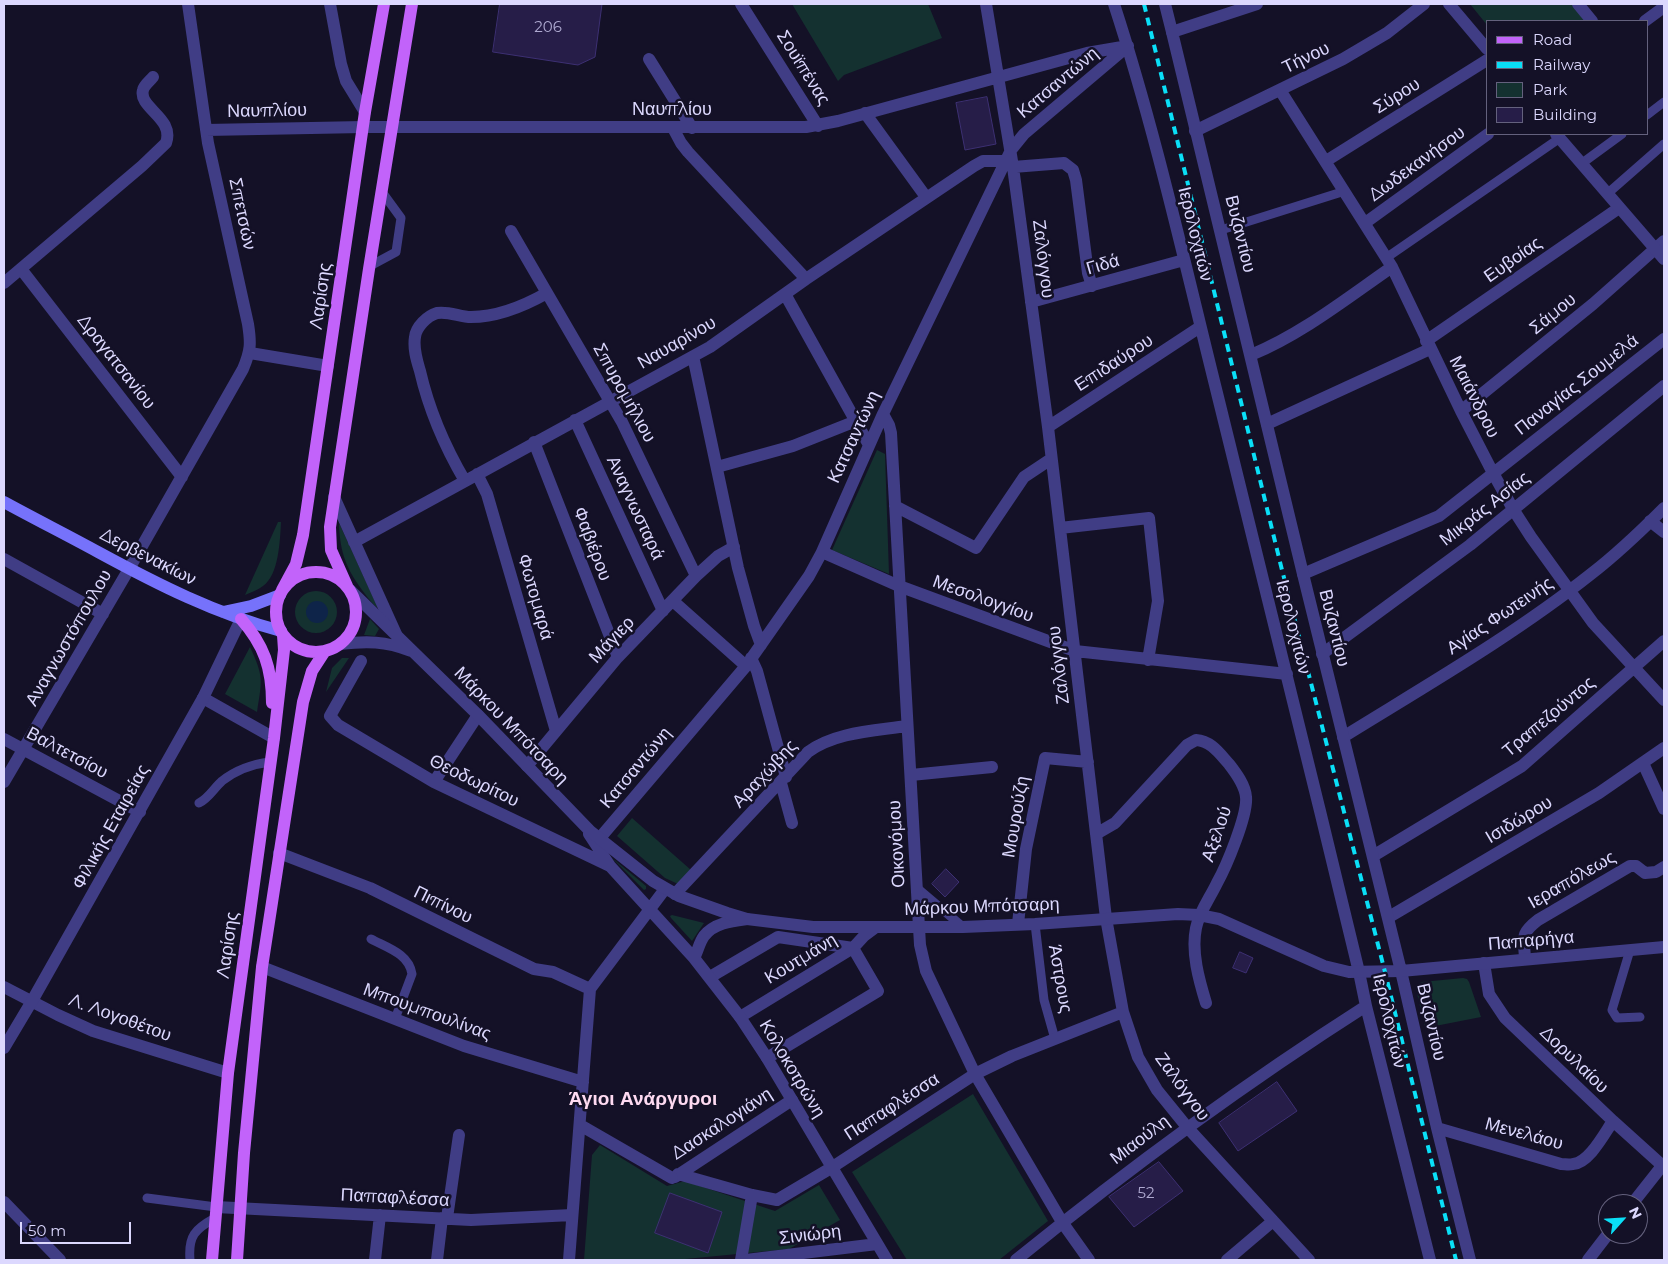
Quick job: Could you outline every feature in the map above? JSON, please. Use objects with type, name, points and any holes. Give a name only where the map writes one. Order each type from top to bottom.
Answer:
[{"type":"main road","name":"Λαρίσης","points":[[281,592],[294,570],[300,551],[365,112],[384,4]]},
{"type":"main road","points":[[281,592],[276,611],[277,622],[282,633],[290,643],[302,650],[311,652],[325,651],[340,644],[350,634],[356,618],[355,601],[336,565],[330,544],[330,527],[412,4]]},
{"type":"main road","name":"Δερβενακίων","points":[[5,504],[186,597],[282,633]]},
{"type":"main road","points":[[223,612],[251,606],[281,592],[294,578],[310,572],[327,573],[338,578],[348,588]]},
{"type":"main road","points":[[241,619],[258,642],[268,664],[272,684],[271,717],[274,738]]},
{"type":"main road","name":"Λαρίσης","points":[[212,1260],[228,1072],[274,738],[284,650],[282,633]]},
{"type":"main road","points":[[236,1260],[262,967],[304,694],[312,671],[325,651]]},
{"type":"street","name":"Σπετσών","points":[[188,4],[206,130],[248,324],[250,353]]},
{"type":"street","points":[[330,4],[346,81],[365,112]]},
{"type":"street","name":"Σουϊπένας","points":[[741,4],[818,126]]},
{"type":"street","name":"Ζαλόγγου","points":[[986,4],[999,76],[1048,427],[1106,918],[1123,1012],[1133,1045],[1146,1074],[1164,1099],[1187,1127],[1309,1260]]},
{"type":"street","name":"Ιερολοχιτών","points":[[1114,4],[1128,46],[1184,260],[1430,1260]]},
{"type":"street","name":"Βυζαντίου","points":[[1165,4],[1322,654],[1389,917],[1437,1128],[1470,1260]]},
{"type":"street","points":[[1172,32],[1256,4]]},
{"type":"street","name":"Τήνου","points":[[1195,131],[1343,59],[1387,33],[1424,4]]},
{"type":"street","points":[[1449,4],[1486,48]]},
{"type":"street","points":[[1578,4],[1591,20]]},
{"type":"street","points":[[1646,20],[1664,7]]},
{"type":"street","name":"Ναυπλίου","points":[[206,130],[363,127],[795,128],[818,126],[1087,53],[1128,46]]},
{"type":"street","name":"Κατσαντώνη","points":[[599,839],[749,662],[805,582],[822,552],[883,414],[1010,159],[1030,129],[1128,46]]},
{"type":"street","points":[[649,58],[692,128]]},
{"type":"street","name":"Σύρου","points":[[1326,161],[1486,61]]},
{"type":"street","points":[[4,283],[142,166],[166,143],[166,128],[143,94],[143,89],[153,77]]},
{"type":"street","name":"Μαιάνδρου","points":[[1280,90],[1366,223],[1389,263],[1492,473],[1513,509],[1593,623],[1664,700]]},
{"type":"street","points":[[865,113],[926,197]]},
{"type":"street","points":[[673,128],[688,152],[806,279]]},
{"type":"street","name":"Δωδεκανήσου","points":[[1366,223],[1487,135]]},
{"type":"street","points":[[1558,136],[1619,208],[1660,245],[1664,259]]},
{"type":"street","name":"Ναυαρίνου","points":[[354,542],[693,356],[727,335],[926,197],[983,161],[1010,159],[1060,163],[1067,164],[1073,170],[1076,180],[1088,273],[1092,286]]},
{"type":"street","name":"Ευβοίας","points":[[1267,424],[1428,345],[1619,208]]},
{"type":"street","name":"Σπυρομήλιου","points":[[511,231],[610,401],[643,464],[696,576]]},
{"type":"street","name":"Σάμου","points":[[1461,411],[1593,304],[1660,245]]},
{"type":"street","name":"Γιδά","points":[[1031,302],[1184,260]]},
{"type":"street","points":[[1251,355],[1273,346],[1310,324],[1389,263]]},
{"type":"street","name":"Δραγατσανίου","points":[[21,269],[182,476]]},
{"type":"street","points":[[465,481],[452,459],[432,412],[422,381],[414,344],[417,329],[426,319],[435,314],[445,313],[470,317],[494,314],[523,306],[547,293]]},
{"type":"street","points":[[785,294],[869,445]]},
{"type":"street","name":"Επιδαύρου","points":[[1048,427],[1200,327]]},
{"type":"street","name":"Παναγίας Σουμελά","points":[[1303,574],[1439,516],[1664,338]]},
{"type":"street","points":[[250,353],[328,366]]},
{"type":"street","name":"Αναγνωστόπουλου","points":[[4,782],[129,569],[250,353]]},
{"type":"street","points":[[693,356],[734,547],[747,601],[761,645]]},
{"type":"street","name":"Μικράς Ασίας","points":[[1322,654],[1470,545],[1664,386]]},
{"type":"street","name":"Οικονόμου","points":[[883,414],[891,433],[906,726],[911,775],[921,953],[926,972],[975,1074],[1062,1222],[1089,1260]]},
{"type":"street","name":"Αναγνωσταρά","points":[[575,420],[663,611]]},
{"type":"street","points":[[717,467],[793,446],[856,422]]},
{"type":"street","name":"Φαβιέρου","points":[[534,442],[618,658]]},
{"type":"street","points":[[895,506],[976,548],[1024,477],[1052,459]]},
{"type":"street","name":"Φωτομαρά","points":[[477,474],[487,494],[556,731]]},
{"type":"street","points":[[334,497],[396,634]]},
{"type":"street","name":"Αγίας Φωτεινής","points":[[1343,737],[1485,649],[1569,591],[1611,558],[1664,508]]},
{"type":"street","points":[[1060,528],[1148,518],[1158,601],[1148,660]]},
{"type":"street","points":[[1650,521],[1664,532]]},
{"type":"street","name":"Μάγιερ","points":[[527,766],[618,658],[696,576],[718,556],[734,547]]},
{"type":"street","name":"Μεσολογγίου","points":[[822,552],[899,586],[1075,651],[1287,674]]},
{"type":"street","points":[[4,559],[103,614]]},
{"type":"street","name":"Μάρκου Μπότσαρη","points":[[348,588],[416,653],[599,839],[670,892],[703,905],[747,918],[801,926],[963,926],[1035,924],[1178,914],[1199,915],[1226,922],[1333,969],[1359,972],[1401,970]]},
{"type":"street","points":[[673,601],[749,662],[757,671],[784,780],[792,823]]},
{"type":"street","name":"Φιλικής Εταιρείας","points":[[4,1048],[140,812],[203,698],[241,619]]},
{"type":"street","name":"Τραπεζούντος","points":[[1373,856],[1522,766],[1664,641]]},
{"type":"street","points":[[340,644],[386,643],[416,653]]},
{"type":"street","name":"Θεοδωρίτου","points":[[361,661],[330,716],[338,725],[434,782],[610,866]]},
{"type":"street","points":[[203,698],[274,738]]},
{"type":"street","points":[[434,782],[478,715]]},
{"type":"street","name":"Αραχώβης","points":[[590,989],[649,909],[670,892],[784,780],[808,752],[817,746],[850,735],[906,726]]},
{"type":"street","name":"Βαλτετσίου","points":[[4,739],[140,812]]},
{"type":"street","name":"Αξελού","points":[[1096,834],[1115,823],[1190,742],[1201,740],[1213,747],[1238,775],[1244,787],[1246,800],[1244,813],[1227,862],[1199,915],[1195,928],[1195,952],[1199,979],[1206,1003]]},
{"type":"street","name":"Ισιδώρου","points":[[1389,917],[1580,805],[1664,748]]},
{"type":"street","name":"Μουρούζη","points":[[1018,924],[1026,849],[1045,758],[1088,762]]},
{"type":"street","points":[[1643,763],[1664,809]]},
{"type":"street","points":[[911,775],[992,767]]},
{"type":"street","name":"Μάρκου Μπότσαρη","points":[[582,823],[610,866],[649,909]]},
{"type":"street","name":"Πιπίνου","points":[[279,853],[370,888],[534,969],[553,972],[590,989]]},
{"type":"street","name":"Ιεραπόλεως","points":[[1525,959],[1524,934],[1526,929],[1538,920],[1630,866],[1636,866],[1644,873],[1656,872],[1664,867]]},
{"type":"street","name":"Κολοκοτρώνη","points":[[649,909],[694,958],[740,1016],[887,1260]]},
{"type":"street","points":[[694,958],[702,939],[711,930],[728,922],[747,918]]},
{"type":"street","name":"Κουτμάνη","points":[[740,1016],[853,948],[876,927]]},
{"type":"street","points":[[710,977],[778,937],[853,948],[878,990],[767,1058]]},
{"type":"street","name":"Παπαρήγα","points":[[1401,970],[1664,947]]},
{"type":"street","name":"Δορυλαίου","points":[[1484,963],[1486,987],[1496,1006],[1532,1045],[1612,1122],[1663,1167]]},
{"type":"street","name":"Μπουμπουλίνας","points":[[262,967],[464,1046],[582,1082]]},
{"type":"street","name":"Λ. Λογοθέτου","points":[[4,987],[58,1015],[93,1030],[228,1072]]},
{"type":"street","points":[[568,1260],[590,989]]},
{"type":"street","name":"Μιαούλη","points":[[1016,1260],[1062,1222],[1187,1127],[1366,1006]]},
{"type":"street","name":"Παπαφλέσσα","points":[[580,1125],[675,1176],[777,1200],[831,1168],[975,1074],[1012,1056],[1123,1012]]},
{"type":"street","name":"Δασκαλογιάνη","points":[[675,1176],[792,1100]]},
{"type":"street","name":"Μενελάου","points":[[1437,1128],[1561,1164],[1574,1164],[1587,1156],[1612,1122]]},
{"type":"street","points":[[437,1260],[459,1135]]},
{"type":"street","points":[[1640,1194],[1663,1167]]},
{"type":"street","points":[[741,1260],[752,1195]]},
{"type":"street","points":[[4,1202],[60,1260]]},
{"type":"street","name":"Παπαφλέσσα","points":[[215,1212],[240,1208],[471,1220],[572,1215]]},
{"type":"street","points":[[375,1260],[380,1215]]},
{"type":"street","points":[[1228,1260],[1273,1221]]},
{"type":"street","name":"Σινιώρη","points":[[746,1260],[877,1244]]},
{"type":"street","points":[[1588,1260],[1600,1244]]},
{"type":"lane","points":[[1648,114],[1664,102]]},
{"type":"lane","points":[[1582,164],[1621,135]]},
{"type":"lane","points":[[1389,263],[1558,136]]},
{"type":"lane","points":[[1607,194],[1664,144]]},
{"type":"lane","points":[[1221,230],[1345,191]]},
{"type":"lane","points":[[370,266],[396,252],[401,218],[382,192]]},
{"type":"lane","points":[[199,803],[208,797],[222,781],[234,773],[256,764],[270,762]]},
{"type":"lane","points":[[917,888],[963,926]]},
{"type":"lane","name":"Άστρους","points":[[1035,924],[1044,1000],[1055,1039]]},
{"type":"lane","points":[[372,939],[402,955],[411,968],[412,974],[394,1019]]},
{"type":"lane","points":[[1630,950],[1612,1010],[1617,1018],[1640,1017]]},
{"type":"lane","points":[[147,1198],[215,1212]]},
{"type":"lane","points":[[190,1260],[192,1236],[198,1227],[215,1212]]},
{"type":"green space","points":[[792,4],[928,4],[942,38],[844,75],[838,81]]},
{"type":"green space","points":[[1470,4],[1572,4],[1585,20],[1486,20],[1486,24]]},
{"type":"green space","points":[[877,450],[885,454],[889,574],[832,550]]},
{"type":"green space","points":[[278,522],[281,522],[278,557],[272,574],[263,586],[245,595]]},
{"type":"green space","points":[[339,524],[378,608],[365,594],[349,569],[341,544]]},
{"type":"green space","points":[[316,591],[331,597],[337,612],[331,627],[316,633],[301,627],[295,612],[301,597]]},
{"type":"green space","points":[[370,619],[379,629],[375,636],[364,635]]},
{"type":"green space","points":[[250,647],[258,665],[261,679],[257,712],[225,694]]},
{"type":"green space","points":[[342,658],[349,658],[326,692],[332,668]]},
{"type":"green space","points":[[632,818],[691,870],[678,884],[665,878],[617,836]]},
{"type":"green space","points":[[611,857],[646,886],[646,889],[644,890]]},
{"type":"green space","points":[[670,916],[704,923],[692,941],[671,918]]},
{"type":"green space","points":[[1463,978],[1469,982],[1481,1017],[1425,1028],[1416,989],[1418,984]]},
{"type":"green space","points":[[973,1094],[1048,1221],[999,1260],[907,1260],[852,1172]]},
{"type":"green space","points":[[600,1145],[667,1186],[685,1181],[775,1211],[819,1185],[840,1220],[789,1249],[675,1260],[584,1260],[592,1155]]},
{"type":"water","points":[[317,601],[325,604],[328,612],[325,620],[317,623],[309,620],[306,612],[309,604]]},
{"type":"building","points":[[500,4],[602,4],[595,57],[578,65],[493,52]]},
{"type":"building","points":[[987,97],[996,144],[965,150],[956,103]]},
{"type":"building","points":[[946,869],[959,882],[945,897],[932,884]]},
{"type":"building","points":[[1240,952],[1253,958],[1246,973],[1233,968]]},
{"type":"building","points":[[1277,1082],[1297,1111],[1238,1151],[1219,1123]]},
{"type":"building","points":[[1159,1162],[1183,1191],[1134,1227],[1109,1197]]},
{"type":"building","points":[[670,1193],[722,1212],[708,1253],[655,1233]]},
{"type":"railway","points":[[1144,4],[1281,566],[1385,972],[1456,1260]]},
{"type":"district","name":"Άγιοι Ανάργυροι","points":[[643,1099]]}]
